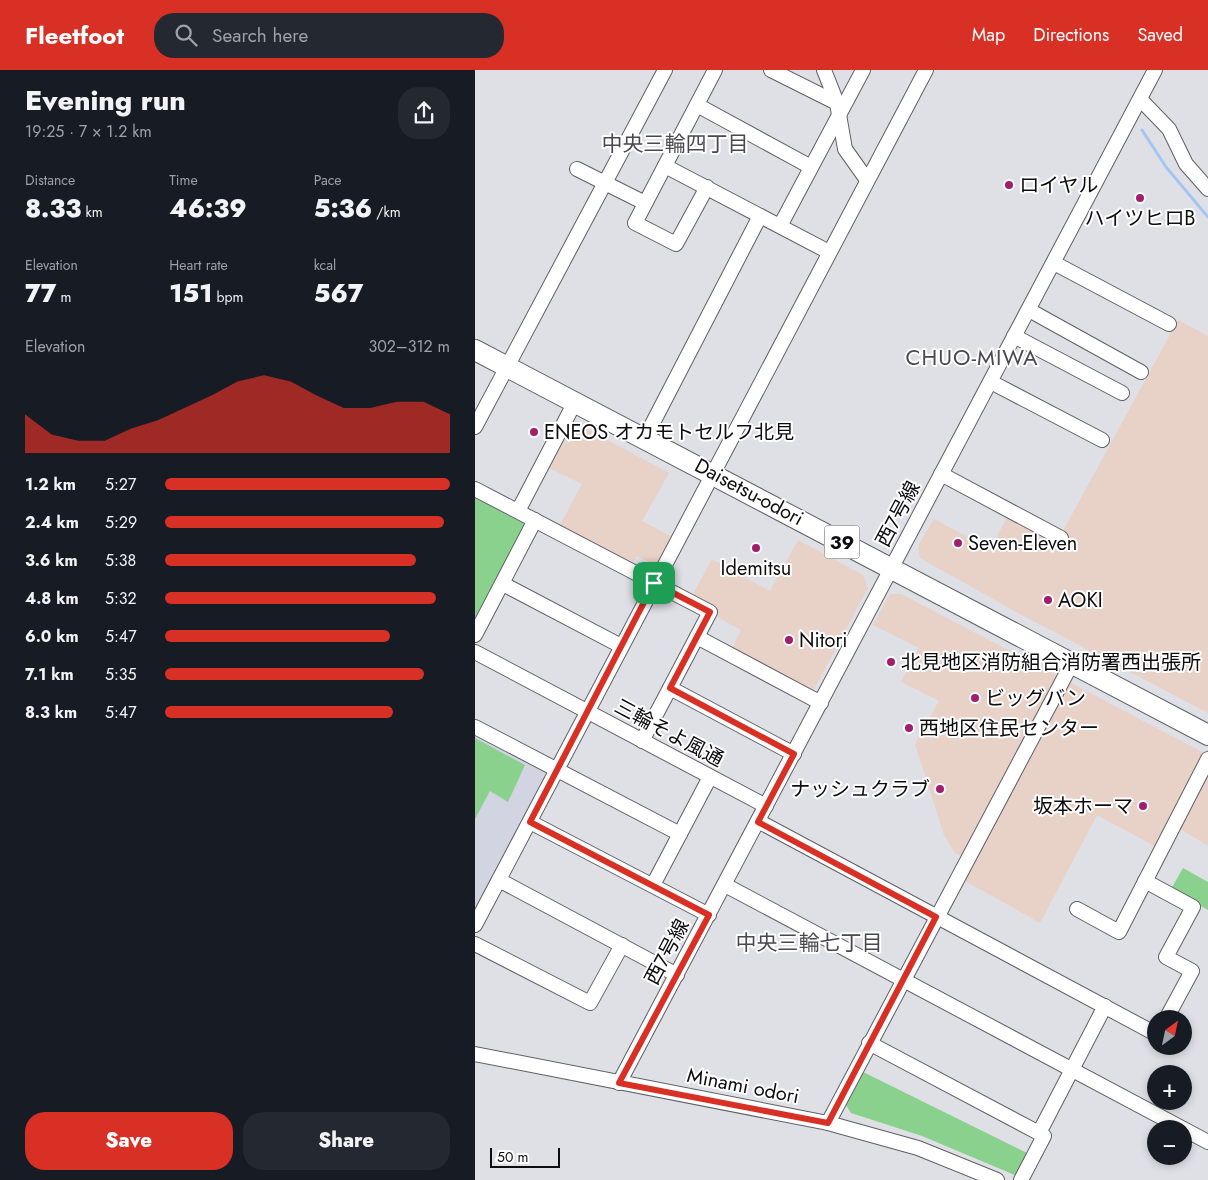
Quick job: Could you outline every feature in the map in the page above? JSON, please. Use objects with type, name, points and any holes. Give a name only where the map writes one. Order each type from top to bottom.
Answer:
[{"type":"highway","name":"Daisetsu-odori","points":[[475,350],[1208,735]]},
{"type":"street","points":[[475,427],[665,70]]},
{"type":"street","points":[[707,187],[676,244],[635,223],[715,70]]},
{"type":"street","points":[[771,70],[838,109]]},
{"type":"street","points":[[824,70],[838,109],[845,149],[867,180]]},
{"type":"street","points":[[780,226],[811,167],[838,109],[863,70]]},
{"type":"street","points":[[475,926],[654,583],[926,70]]},
{"type":"street","name":"西7号線","points":[[619,1083],[1155,70]]},
{"type":"street","points":[[1140,99],[1169,129],[1186,164],[1208,189]]},
{"type":"street","points":[[697,105],[811,167]]},
{"type":"street","points":[[665,166],[829,252]]},
{"type":"street","points":[[577,168],[645,203]]},
{"type":"street","points":[[645,438],[760,216]]},
{"type":"street","points":[[1054,263],[1169,324]]},
{"type":"street","points":[[1029,310],[1141,372]]},
{"type":"street","points":[[1014,336],[1122,393]]},
{"type":"street","points":[[991,382],[1101,440]]},
{"type":"street","points":[[518,511],[575,402]]},
{"type":"street","points":[[941,474],[1061,538]]},
{"type":"street","points":[[475,489],[710,612],[642,741]]},
{"type":"street","points":[[475,635],[535,520]]},
{"type":"street","points":[[503,584],[621,646]]},
{"type":"street","points":[[697,637],[821,703]]},
{"type":"street","name":"三輪そよ風通","points":[[475,652],[766,806]]},
{"type":"street","points":[[828,1123],[1072,663]]},
{"type":"street","points":[[670,688],[794,754]]},
{"type":"street","points":[[475,726],[680,834]]},
{"type":"street","points":[[1077,909],[1119,932],[1208,759]]},
{"type":"street","points":[[653,885],[710,777]]},
{"type":"street","points":[[530,822],[709,915]]},
{"type":"street","points":[[758,822],[1147,1029]]},
{"type":"street","points":[[499,880],[677,975]]},
{"type":"street","points":[[1145,881],[1193,907],[1165,957],[1191,971],[1171,1010]]},
{"type":"street","points":[[725,885],[1208,1142]]},
{"type":"street","points":[[475,944],[590,1003],[621,945]]},
{"type":"street","points":[[1039,1133],[1105,1006]]},
{"type":"street","points":[[869,1043],[1044,1136],[1021,1180]]},
{"type":"street","name":"Minami odori","points":[[475,1054],[828,1123],[918,1148],[997,1180]]},
{"type":"shaded area","points":[[1178,320],[1208,336],[1208,713],[1020,614],[920,558],[918,546],[934,519],[990,549],[1008,516],[1057,542]]},
{"type":"shaded area","points":[[574,422],[669,473],[642,521],[672,537],[656,566],[637,556],[632,565],[559,527],[582,484],[549,468]]},
{"type":"shaded area","points":[[798,540],[863,575],[868,588],[812,693],[731,650],[741,630],[714,615],[716,609],[692,596],[712,559],[770,591]]},
{"type":"shaded area","points":[[890,594],[901,594],[1208,755],[1208,846],[1171,823],[1158,848],[1097,815],[1040,923],[962,879],[972,861],[955,853],[944,835],[915,744],[939,701],[901,682],[919,648],[873,625]]},
{"type":"shaded area","points":[[475,735],[548,773],[475,910]]},
{"type":"green space","points":[[475,496],[527,524],[475,622]]},
{"type":"green space","points":[[475,738],[525,765],[508,802],[490,791],[475,819]]},
{"type":"green space","points":[[1183,868],[1208,882],[1208,910],[1171,889]]},
{"type":"green space","points":[[863,1072],[1029,1154],[1017,1176],[922,1136],[851,1113],[846,1105]]},
{"type":"waterway","points":[[1142,130],[1166,167],[1208,217]]},
{"type":"place","name":"ロイヤル","points":[[1009,185]]},
{"type":"place","name":"ハイツヒロB","points":[[1140,198]]},
{"type":"place","name":"ENEOS オカモトセルフ北見","points":[[534,432]]},
{"type":"place","name":"Seven-Eleven","points":[[958,543]]},
{"type":"place","name":"Idemitsu","points":[[756,548]]},
{"type":"place","name":"AOKI","points":[[1048,600]]},
{"type":"place","name":"Nitori","points":[[789,640]]},
{"type":"place","name":"北見地区消防組合消防署西出張所","points":[[891,662]]},
{"type":"place","name":"ビッグバン","points":[[975,698]]},
{"type":"place","name":"西地区住民センター","points":[[909,728]]},
{"type":"place","name":"ナッシュクラブ","points":[[940,789]]},
{"type":"place","name":"坂本ホーマ","points":[[1143,806]]},
{"type":"district","name":"中央三輪四丁目","points":[[675,144]]},
{"type":"district","name":"CHUO-MIWA","points":[[972,357]]},
{"type":"district","name":"中央三輪七丁目","points":[[809,943]]},
{"type":"route","points":[[654,583],[710,612],[670,688],[794,754],[758,822],[936,917],[828,1123],[619,1083],[709,915],[530,822],[654,583]]}]
